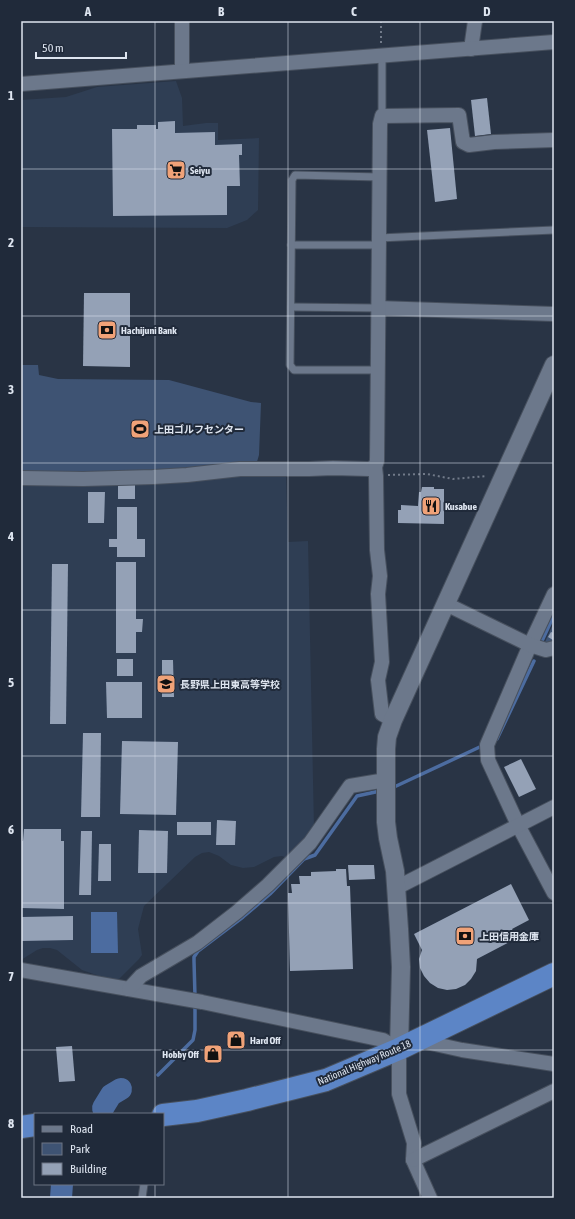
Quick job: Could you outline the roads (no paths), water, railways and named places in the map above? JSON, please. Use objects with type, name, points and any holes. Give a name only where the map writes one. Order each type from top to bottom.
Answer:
[{"type":"highway","name":"National Highway Route 18","points":[[164,1115],[197,1111],[326,1080],[408,1044],[554,974]]},
{"type":"highway","points":[[21,1127],[34,1126]]},
{"type":"street","points":[[182,21],[182,71]]},
{"type":"street","points":[[471,49],[475,21]]},
{"type":"street","points":[[21,84],[554,42]]},
{"type":"street","points":[[393,720],[382,714],[378,680],[382,662],[378,594],[380,576],[377,555],[375,472],[377,461],[380,124],[382,116],[459,115],[463,142],[469,145],[494,142],[554,140]]},
{"type":"street","points":[[378,308],[554,314]]},
{"type":"street","points":[[430,1198],[413,1160],[414,1143],[399,1094],[408,1044],[400,967],[393,857],[388,838],[386,786],[387,737],[393,720],[501,482],[549,390],[554,365]]},
{"type":"street","points":[[21,478],[84,479],[153,477],[240,469],[333,468],[369,469],[375,472]]},
{"type":"street","points":[[554,594],[530,645],[487,745],[488,760],[518,825],[554,893]]},
{"type":"street","points":[[446,604],[530,645],[546,650],[554,648]]},
{"type":"street","points":[[129,990],[141,976],[197,943],[237,912],[268,885],[310,844],[350,786],[386,786]]},
{"type":"street","points":[[396,888],[554,807]]},
{"type":"street","points":[[21,970],[195,1002],[383,1040],[554,1064]]},
{"type":"street","points":[[413,1160],[554,1091]]},
{"type":"lane","points":[[382,55],[382,116]]},
{"type":"lane","points":[[378,370],[294,370],[290,365],[291,245],[292,180],[295,175],[380,177]]},
{"type":"lane","points":[[291,245],[554,230]]},
{"type":"lane","points":[[291,307],[378,308]]},
{"type":"lane","points":[[142,1198],[144,1185]]},
{"type":"waterway","points":[[542,641],[554,615]]},
{"type":"waterway","points":[[495,740],[497,739],[534,661]]},
{"type":"waterway","points":[[392,788],[484,745]]},
{"type":"waterway","points":[[195,997],[194,957],[198,951],[243,917],[270,894],[304,859],[315,855],[357,796],[380,791]]},
{"type":"waterway","points":[[158,1075],[193,1040],[195,1030],[195,1004]]},
{"type":"waterway","points":[[103,1108],[111,1095],[121,1089]]},
{"type":"waterway","points":[[61,1198],[62,1185]]},
{"type":"place","name":"Seiyu","points":[[176,170]]},
{"type":"place","name":"Hachijuni Bank","points":[[107,330]]},
{"type":"place","name":"上田ゴルフセンター","points":[[140,429]]},
{"type":"place","name":"Kusabue","points":[[431,506]]},
{"type":"place","name":"長野県上田東高等学校","points":[[166,684]]},
{"type":"place","name":"上田信用金庫","points":[[465,936]]},
{"type":"place","name":"Hard Off","points":[[236,1040]]},
{"type":"place","name":"Hobby Off","points":[[213,1054]]}]
